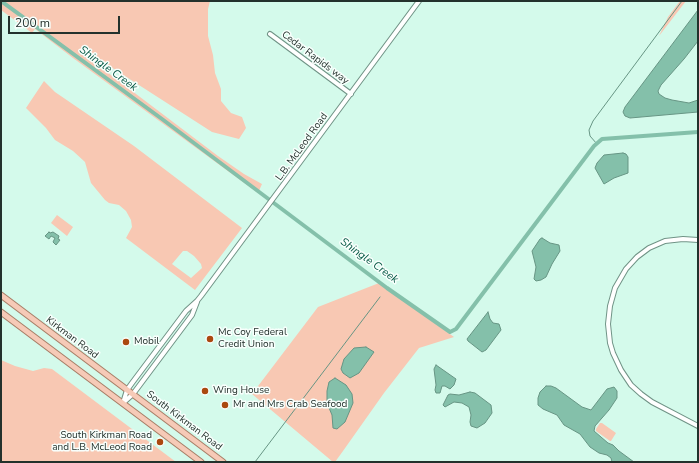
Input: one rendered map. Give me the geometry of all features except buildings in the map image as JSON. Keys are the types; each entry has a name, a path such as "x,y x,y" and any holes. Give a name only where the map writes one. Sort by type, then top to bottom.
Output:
{"main road":[{"name":"Kirkman Road","path":"1,296 4,300 133,394"},
{"path":"1,312 201,462"},
{"name":"South Kirkman Road","path":"133,394 223,462"}],"street":[{"name":"L.B. McLeod Road","path":"123,403 127,390 186,311 197,301 419,1"},
{"name":"Cedar Rapids way","path":"270,34 350,94"},
{"path":"698,240 678,239 661,243 649,248 637,257 626,269 615,288 610,306 608,324 610,343 613,353 621,370 632,384 641,394 652,402 698,426"},
{"name":"L.B. McLeod Road","path":"123,403 133,394 192,315 197,301"}],"shaded area":[{"path":"1,1 210,1 208,9 208,36 213,55 215,73 221,89 221,101 231,113 242,117 246,128 239,139 212,132 100,60 103,69 218,156 244,174 262,184 258,193 35,29 32,33 1,10"},
{"path":"680,1 686,1 659,36 668,17"},
{"path":"698,10 698,41 661,85 658,91 659,94 665,98 672,100 689,103 698,100 698,112 630,118 625,116 623,112 625,107"},
{"path":"44,81 55,92 134,146 242,228 195,290 126,238 132,227 131,220 126,211 119,205 109,203 105,200 91,183 85,162 73,151 55,140 46,128 26,108","holes":["183,251 187,251 194,256 201,264 202,268 191,278 172,264"]},
{"path":"623,153 628,157 628,173 614,178 604,184 595,168 597,163 604,155"},
{"path":"57,215 73,227 67,236 51,223"},
{"path":"49,232 53,232 59,236 58,239 60,240 56,245 53,242 55,238 51,236 49,239 45,236"},
{"path":"542,238 550,243 559,245 560,251 546,277 536,281 534,279 536,267 532,251"},
{"path":"379,283 454,337 419,348 384,393 335,462 333,462 252,394 318,307"},
{"path":"488,312 490,319 493,323 499,324 501,330 486,350 482,352 467,339"},
{"path":"366,347 374,352 359,373 350,378 343,373 341,369 344,359 354,348"},
{"path":"1,360 33,371 44,368 52,369 176,462 1,462"},
{"path":"436,365 456,379 454,385 450,389 442,386 440,393 436,393 435,390 436,385 434,369"},
{"path":"335,378 346,385 352,394 353,403 345,422 337,429 333,428 332,415 327,403 329,382"},
{"path":"546,386 556,388 582,407 591,410 607,389 614,387 617,391 617,398 595,426 594,431 634,462 612,462 611,458 607,455 599,453 590,447 580,434 564,425 557,415 543,409 538,405 540,392"},
{"path":"470,392 475,393 491,405 492,413 485,423 477,428 471,426 469,407 462,403 454,402 445,407 443,405 450,394 459,395"},
{"path":"600,423 616,433 611,441 596,431"}],"waterway":[{"name":"Shingle Creek","path":"1,1 162,119 387,288 450,332 456,329 594,146 602,139 698,132"},
{"path":"597,144 590,136 589,130 593,121 682,1"},
{"path":"255,462 380,297"}],"place":[{"name":"Mc Coy Federal Credit Union","path":"210,339"},
{"name":"Mobil","path":"126,342"},
{"name":"Wing House","path":"205,391"},
{"name":"Mr and Mrs Crab Seafood","path":"225,405"},
{"name":"South Kirkman Road and L.B. McLeod Road","path":"160,442"}]}
